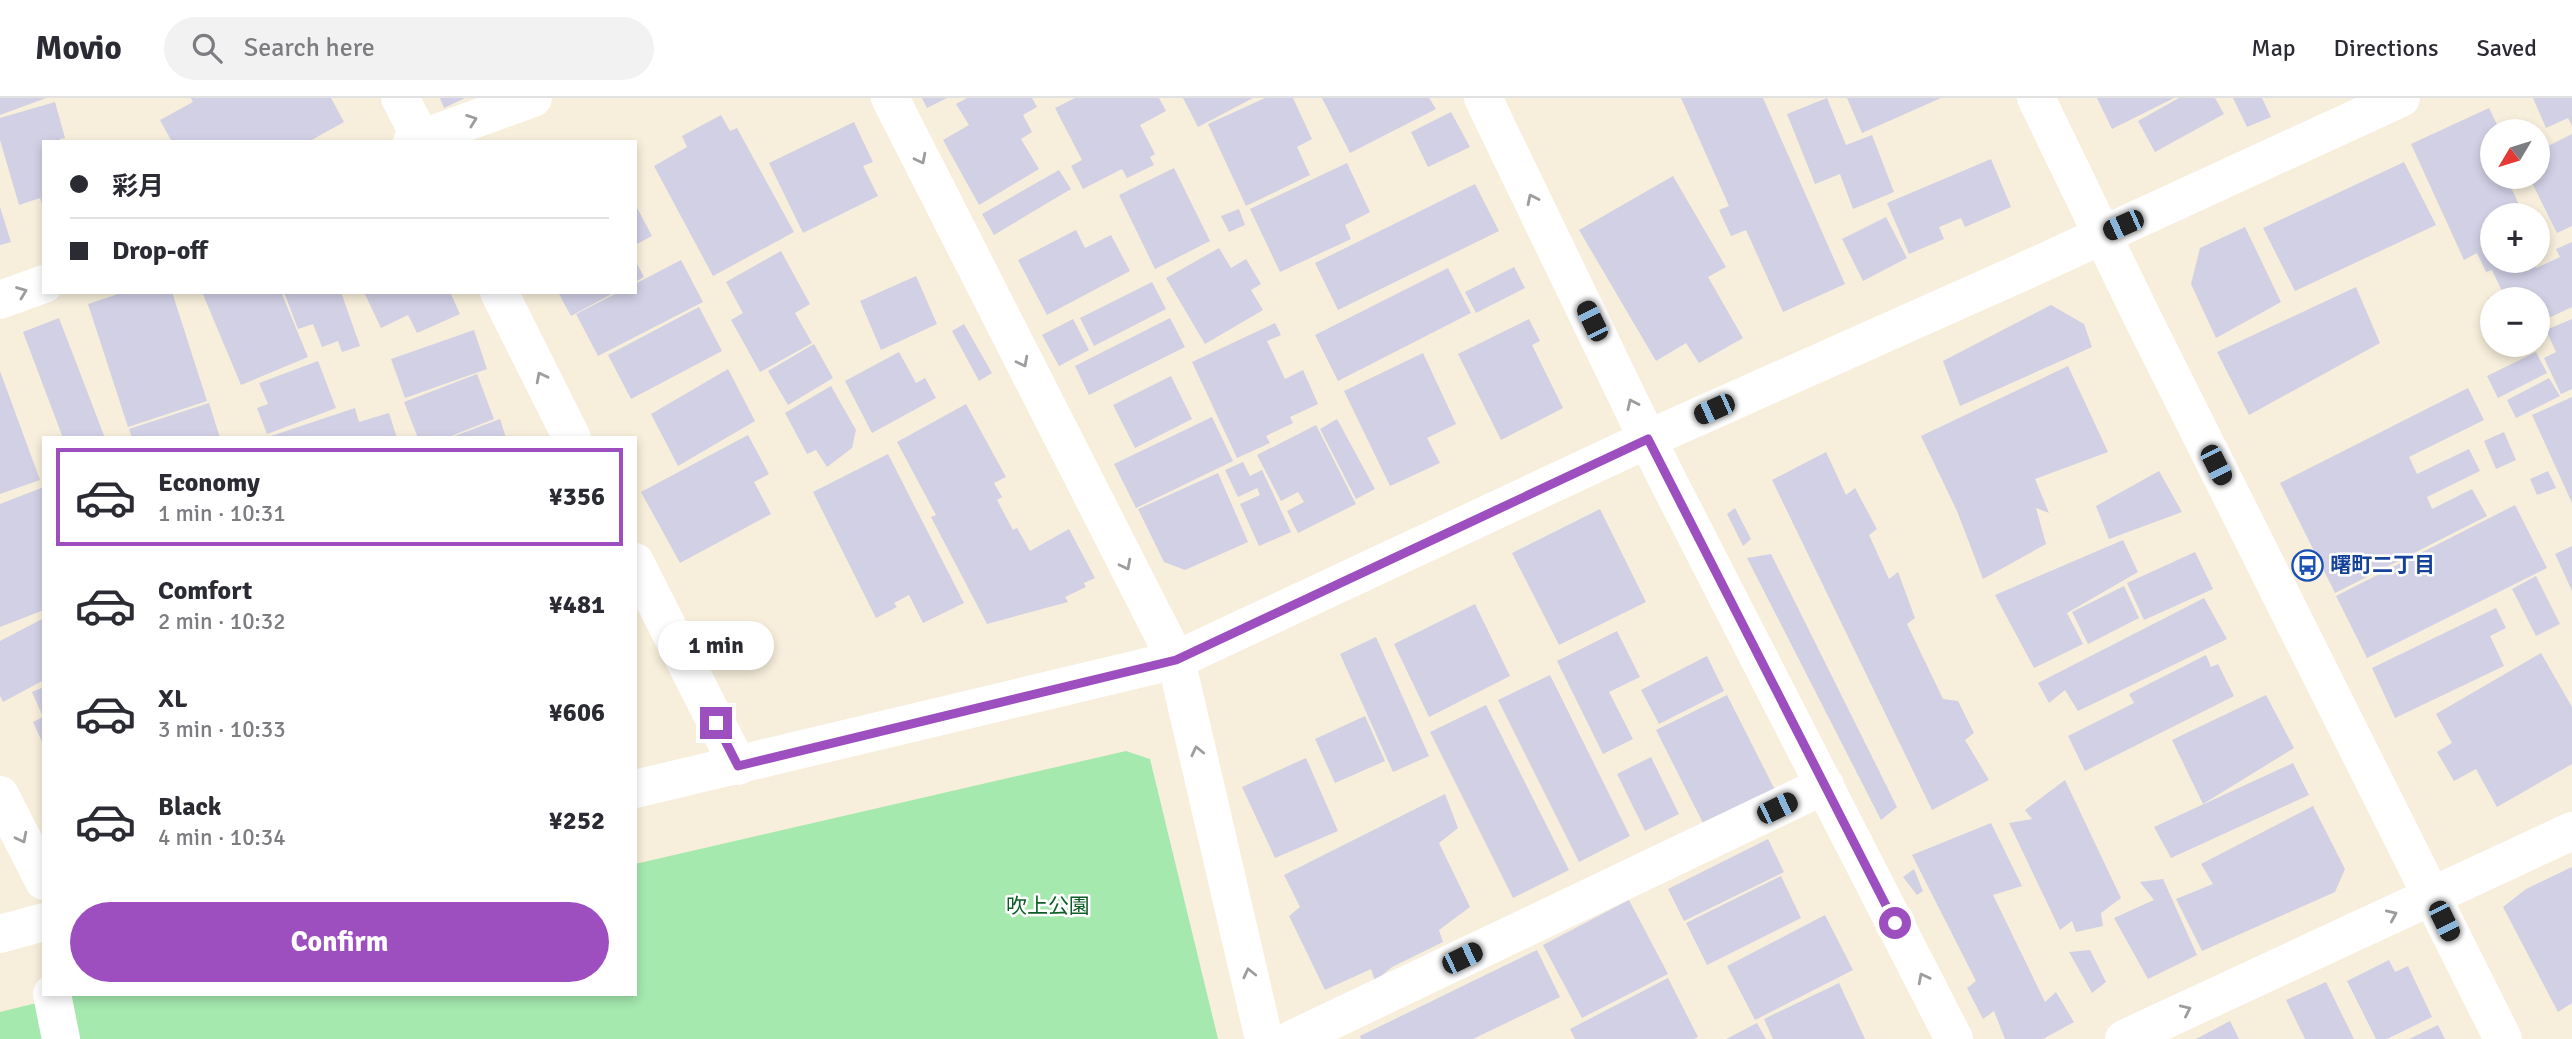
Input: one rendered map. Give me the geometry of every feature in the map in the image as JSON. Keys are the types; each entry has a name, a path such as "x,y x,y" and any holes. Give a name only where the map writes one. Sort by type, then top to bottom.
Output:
{"street":[{"path":"400,98 419,140"},
{"path":"422,140 533,98"},
{"path":"890,98 1176,660 1264,1039"},
{"path":"1483,98 1648,439 1954,1039"},
{"path":"2036,98 2503,1039"},
{"path":"637,789 1176,660 1648,439 2401,98"},
{"path":"0,300 42,285"},
{"path":"500,294 571,436"},
{"path":"637,566 738,766"},
{"path":"1293,1039 1825,785"},
{"path":"0,796 42,877"},
{"path":"2124,1039 2572,831"},
{"path":"0,934 42,923"},
{"path":"52,996 61,1039"}],"green space":[{"name":"吹上公園","path":"1126,751 1150,759 1218,1039 0,1039 0,1012 65,996 637,996 637,864"}],"building":[{"path":"0,98 46,98 0,115"},
{"path":"191,98 331,98 344,122 312,140 171,140 160,120 193,102"},
{"path":"440,98 465,98 444,108"},
{"path":"922,98 947,98 927,108"},
{"path":"967,98 1032,98 1037,107 1023,115 1032,132 1021,139 1039,169 979,205 943,140 969,125 956,104"},
{"path":"1075,98 1159,98 1166,111 1140,125 1155,154 1150,157 1154,165 1127,178 1122,169 1083,189 1071,166 1082,160 1055,108"},
{"path":"1183,98 1253,98 1198,127"},
{"path":"1265,98 1293,98 1312,139 1297,147 1310,175 1246,206 1208,124"},
{"path":"1322,98 1429,98 1436,109 1350,153"},
{"path":"1681,98 1763,98 1845,284 1783,312 1746,230 1731,236 1719,210 1729,206"},
{"path":"1827,98 1846,145 1872,135 1894,192 1853,209 1840,174 1815,184 1787,114"},
{"path":"1847,98 1941,98 1862,133"},
{"path":"2097,98 2174,98 2112,129"},
{"path":"2179,98 2215,98 2224,114 2155,152 2138,121"},
{"path":"2233,98 2262,98 2271,117 2247,127"},
{"path":"2533,98 2572,98 2572,126 2568,118 2550,126 2550,119 2542,119"},
{"path":"55,102 65,138 42,140 42,204 40,198 19,205 0,140 0,118"},
{"path":"2489,108 2494,119 2480,119 2480,189 2512,189 2518,203 2480,203 2480,259 2477,253 2464,260 2411,144"},
{"path":"1451,112 1470,147 1428,167 1411,132"},
{"path":"721,115 730,131 737,128 794,232 713,276 654,166 687,147 682,136"},
{"path":"854,122 873,162 863,166 878,196 803,233 769,163"},
{"path":"2572,134 2572,226 2557,233 2550,219 2550,203 2542,203 2535,189 2550,189 2550,145"},
{"path":"1991,159 2011,207 1965,227 1961,218 1939,227 1944,239 1909,254 1887,203"},
{"path":"2404,162 2436,225 2295,291 2263,228"},
{"path":"1347,163 1370,212 1345,225 1351,239 1280,272 1250,209"},
{"path":"1174,168 1210,241 1155,269 1119,195"},
{"path":"1059,170 1071,189 994,235 982,214"},
{"path":"1673,176 1726,267 1708,277 1743,338 1699,363 1686,343 1656,361 1579,230"},
{"path":"1475,184 1499,231 1338,310 1315,263"},
{"path":"0,207 11,242 0,245"},
{"path":"637,208 652,236 637,244"},
{"path":"1239,209 1245,225 1229,232 1221,216"},
{"path":"1886,217 1907,258 1863,281 1842,239"},
{"path":"2245,227 2281,302 2216,338 2191,284 2200,248"},
{"path":"1076,230 1085,248 1111,235 1130,271 1047,315 1018,260"},
{"path":"2572,242 2572,307 2550,317 2550,287 2500,287 2493,273 2550,273 2550,262 2560,257 2556,249"},
{"path":"1219,248 1231,268 1246,259 1261,284 1251,290 1263,310 1205,344 1166,278"},
{"path":"781,251 810,304 795,313 812,343 760,372 731,320 743,313 726,282"},
{"path":"681,260 703,302 598,356 576,314 615,294 637,294 637,283"},
{"path":"637,264 644,277 637,281"},
{"path":"1514,267 1525,288 1476,313 1465,292"},
{"path":"1448,268 1471,313 1338,381 1315,335"},
{"path":"916,276 937,324 881,350 860,301"},
{"path":"1152,282 1166,309 1094,346 1080,318"},
{"path":"2356,287 2380,343 2249,415 2217,352"},
{"path":"118,294 173,294 207,401 128,427 88,304"},
{"path":"203,294 282,294 308,357 241,385"},
{"path":"285,294 342,294 360,346 342,352 338,341 322,347 313,324 298,329"},
{"path":"365,294 451,294 460,314 417,333 408,315 381,328"},
{"path":"559,294 611,294 571,316"},
{"path":"2051,305 2084,324 2092,347 1960,406 1943,361"},
{"path":"699,307 722,351 631,399 608,355"},
{"path":"59,318 104,436 62,436 23,332"},
{"path":"1170,318 1185,347 1089,395 1075,366"},
{"path":"1073,319 1089,350 1059,366 1042,335"},
{"path":"1529,319 1540,341 1532,345 1563,408 1501,440 1458,354"},
{"path":"2572,319 2572,389 2561,394 2544,358 2556,352 2550,339 2550,328"},
{"path":"1275,323 1281,335 1267,341 1285,379 1303,370 1318,404 1290,417 1293,423 1266,436 1270,443 1237,458 1192,362"},
{"path":"964,324 992,373 979,381 952,331"},
{"path":"474,330 487,369 405,398 391,359"},
{"path":"814,344 833,378 788,405 768,371"},
{"path":"899,352 916,383 925,378 936,398 872,433 845,381"},
{"path":"1423,353 1456,424 1427,438 1440,463 1390,486 1344,391"},
{"path":"2526,357 2539,357 2547,373 2498,398 2487,376"},
{"path":"318,361 336,408 267,434 257,408 268,404 259,383"},
{"path":"2068,366 2108,452 2035,479 2049,513 2036,508 2046,544 1983,579 1957,511 1921,436"},
{"path":"728,369 755,421 678,466 651,414"},
{"path":"0,371 40,480 0,494"},
{"path":"477,374 494,419 451,436 417,436 404,402"},
{"path":"1171,376 1192,419 1135,448 1113,405"},
{"path":"2549,378 2560,396 2516,418 2507,400"},
{"path":"831,386 856,430 852,448 827,467 816,450 807,454 785,413"},
{"path":"2468,388 2484,420 2409,457 2417,474 2469,449 2480,471 2427,497 2432,509 2472,489 2487,516 2335,593 2280,483"},
{"path":"2572,397 2572,503 2532,415"},
{"path":"209,403 219,436 131,436 129,429"},
{"path":"966,404 1006,477 994,483 1002,497 997,500 1013,530 1017,528 1030,551 1069,529 1095,578 1084,583 1086,587 1065,597 1068,602 987,624 931,517 936,515 897,442"},
{"path":"355,408 359,422 389,413 396,436 271,436"},
{"path":"1212,417 1233,461 1136,508 1114,464"},
{"path":"500,419 505,436 455,436"},
{"path":"1337,419 1375,489 1356,499 1320,429"},
{"path":"1316,425 1356,504 1298,533 1287,511 1304,502 1298,492 1281,501 1257,455"},
{"path":"2504,432 2516,460 2496,469 2484,441"},
{"path":"748,435 769,474 754,482 771,514 680,563 641,492"},
{"path":"1826,452 1846,495 1855,488 1877,529 1869,535 1889,579 1898,572 1915,618 1907,624 1943,699 1958,701 1974,733 1965,740 1989,780 1932,810 1772,480"},
{"path":"888,454 964,603 923,623 909,595 894,603 897,607 876,618 813,492"},
{"path":"1243,462 1250,476 1262,470 1291,532 1259,546 1240,504 1260,495 1257,488 1238,497 1225,470"},
{"path":"2159,471 2182,512 2109,539 2096,506"},
{"path":"2548,471 2556,488 2537,495 2530,479"},
{"path":"1218,473 1248,542 1185,570 1164,562 1138,509"},
{"path":"42,488 42,611 0,627 0,504"},
{"path":"2515,505 2547,568 2367,658 2336,596"},
{"path":"1735,508 1751,539 1743,546 1727,514"},
{"path":"1600,509 1646,602 1559,645 1512,553"},
{"path":"2123,540 2138,572 2067,613 2083,644 2034,668 1995,595"},
{"path":"2572,546 2572,591 2555,554"},
{"path":"2195,552 2213,589 2144,620 2127,583"},
{"path":"1771,554 1897,807 1881,820 1747,558"},
{"path":"2536,576 2560,624 2536,636 2512,589"},
{"path":"2124,586 2139,618 2088,644 2072,612"},
{"path":"2204,598 2227,639 2078,711 2065,690 2049,703 2038,683"},
{"path":"1475,604 1510,676 1429,717 1394,644"},
{"path":"2496,608 2506,628 2490,636 2504,666 2395,718 2372,668"},
{"path":"42,619 42,681 3,702 0,696 0,641"},
{"path":"1617,631 1640,677 1609,692 1633,739 1603,754 1557,661"},
{"path":"1376,637 1429,756 1393,772 1340,654"},
{"path":"2541,653 2572,707 2572,764 2497,807 2476,769 2454,781 2437,752 2452,743 2436,714"},
{"path":"2206,655 2211,667 2218,664 2234,696 2085,771 2068,736 2134,703 2129,694"},
{"path":"1707,656 1724,691 1659,724 1641,690"},
{"path":"1550,675 1630,836 1579,862 1498,700"},
{"path":"42,688 42,715 32,692"},
{"path":"1727,695 1775,790 1704,825 1656,730"},
{"path":"2266,695 2294,748 2203,804 2172,740"},
{"path":"1486,705 1569,870 1513,898 1430,732"},
{"path":"1365,716 1385,761 1335,783 1315,739"},
{"path":"42,718 42,742 33,722"},
{"path":"1651,757 1679,814 1645,831 1617,774"},
{"path":"1306,758 1338,831 1275,858 1242,787"},
{"path":"2293,763 2309,795 2171,858 2154,827"},
{"path":"2065,780 2121,898 2101,913 2103,926 2076,932 2072,921 2060,930 2009,823 2032,819 2025,810"},
{"path":"1445,794 1458,828 1439,843 1470,907 1439,930 1443,942 1392,967 1375,981 1371,969 1325,990 1289,916 1300,907 1284,875"},
{"path":"2313,806 2345,869 2335,892 2202,951 2176,899 2213,884 2201,864"},
{"path":"1991,823 2022,886 1993,895 2045,1002 2056,992 2074,1022 2043,1039 2005,1039 1994,1011 1983,1019 1967,988 1976,981 1912,855"},
{"path":"1768,839 1784,872 1684,921 1668,889"},
{"path":"2572,867 2572,1003 2558,1012 2503,907 2526,889"},
{"path":"1914,869 1923,891 1917,895 1903,877"},
{"path":"1781,876 1801,918 1707,965 1686,923"},
{"path":"2163,879 2197,955 2148,979 2114,918 2154,900 2140,882"},
{"path":"1629,900 1668,974 1582,1018 1543,945"},
{"path":"1825,915 1853,970 1755,1020 1727,966"},
{"path":"1537,950 1560,997 1473,1039 1361,1039 1360,1036"},
{"path":"2090,950 2106,982 2092,993 2069,952"},
{"path":"2389,960 2395,972 2408,966 2432,1017 2387,1039 2376,1039 2347,981"},
{"path":"1668,978 1698,1037 1575,1039 1570,1029"},
{"path":"2326,982 2354,1039 2305,1039 2286,1000"},
{"path":"1839,983 1865,1039 1773,1039 1764,1019"},
{"path":"2230,1021 2239,1039 2196,1039"},
{"path":"1757,1023 1766,1039 1726,1039"},
{"path":"2438,1025 2445,1039 2409,1039"}],"place":[{"name":"曙町二丁目","path":"2307,565"}],"route":[{"path":"716,723 738,766 1176,660 1648,439 1895,923"}]}
